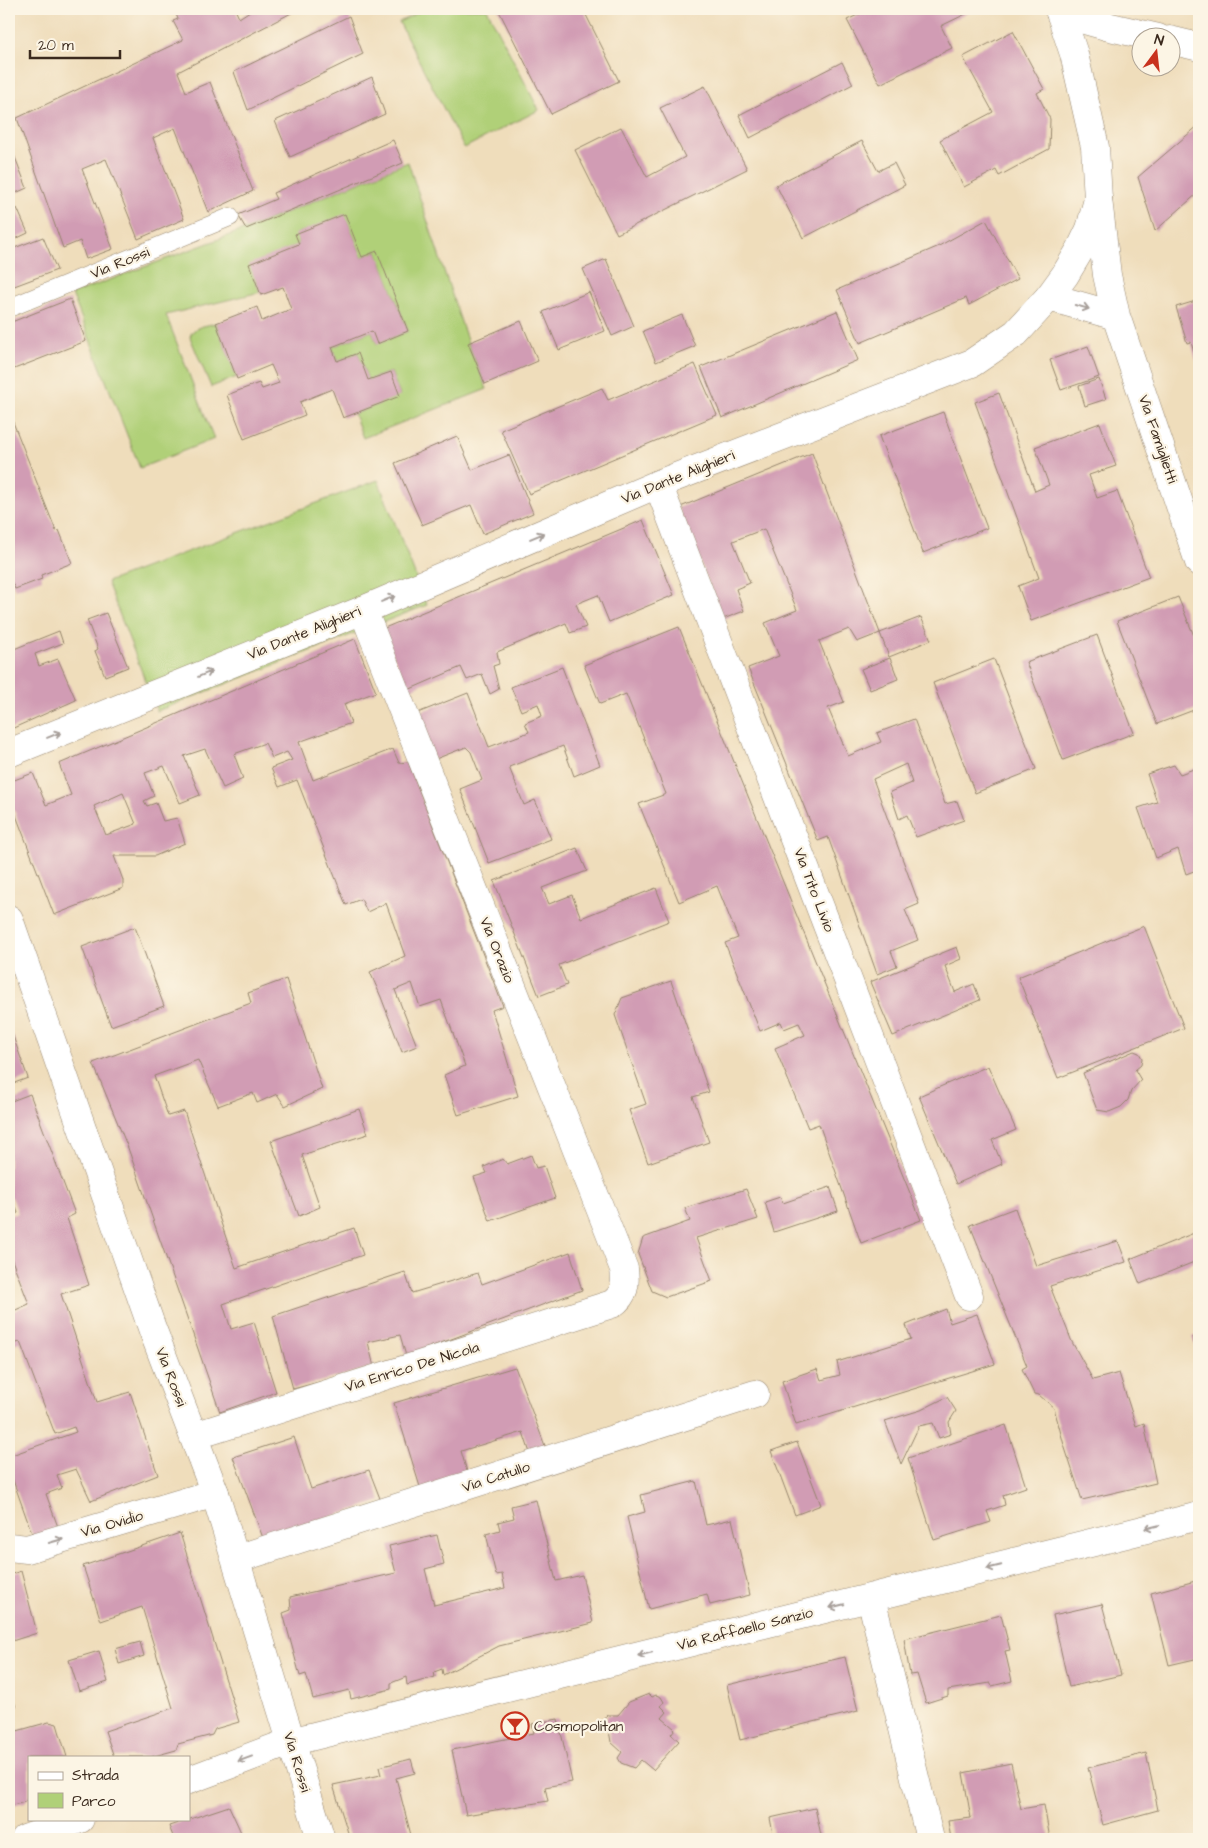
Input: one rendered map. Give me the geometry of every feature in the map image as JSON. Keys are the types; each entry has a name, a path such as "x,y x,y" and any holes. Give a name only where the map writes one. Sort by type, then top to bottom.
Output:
{"street":[{"path":"1060,11 1130,32"},
{"name":"Via Dante Alighieri","path":"9,753 363,610 658,484 972,363 1016,333 1066,275 1090,229 1098,199 1096,147 1074,54 1060,11"},
{"path":"1180,42 1199,46"},
{"name":"Via Famiglietti","path":"1098,199 1107,275 1116,316 1199,562"},
{"path":"1049,297 1116,316"},
{"name":"Via Tito Livio","path":"658,484 969,1296"},
{"name":"Via Orazio","path":"363,610 624,1269 626,1281 624,1291"},
{"name":"Via Rossi","path":"9,918 152,1328 215,1493 321,1839"},
{"name":"Via Enrico De Nicola","path":"194,1436 612,1304 620,1299 624,1291"},
{"name":"Via Catullo","path":"236,1559 755,1394"},
{"name":"Via Ovidio","path":"9,1546 27,1549 215,1493"},
{"name":"Via Raffaello Sanzio","path":"190,1780 290,1742 1199,1516"},
{"path":"871,1598 930,1839"},
{"path":"26,1839 77,1820"}],"lane":[{"name":"Via Rossi","path":"9,308 230,217"},
{"path":"1080,250 1089,262 1107,275"}],"green space":[{"path":"425,9 487,9 539,110 464,148 399,22"},
{"path":"408,162 468,343 487,389 363,438 354,414 400,395 391,372 368,380 358,353 337,361 332,347 372,331 377,344 408,331 377,251 362,257 345,215 296,234 299,244 260,292 166,315 214,439 140,468 72,294 246,229"},
{"path":"216,323 237,377 211,387 190,337 191,333 196,329"},
{"path":"378,480 427,605 157,711 107,582"}],"building":[{"path":"174,9 235,9 239,18 253,9 299,9 178,72 186,92 210,82 253,191 208,212 175,128 153,138 184,219 138,239 106,159 82,169 113,249 86,259 80,241 63,248 17,118 183,40 173,21 178,19"},
{"path":"498,9 583,9 619,81 551,114"},
{"path":"870,9 976,9 941,26 952,48 880,84 847,20"},
{"path":"349,16 363,54 248,110 234,72"},
{"path":"1013,31 1044,89 1037,93 1050,119 1049,149 999,176 996,170 964,187 940,140 993,112 963,57"},
{"path":"842,62 853,84 750,138 739,115"},
{"path":"372,77 385,114 290,157 275,121"},
{"path":"705,86 747,169 617,234 575,150 621,127 647,177 685,157 660,108"},
{"path":"1199,125 1199,192 1155,231 1138,177"},
{"path":"393,140 403,163 246,229 238,215 276,199 273,193"},
{"path":"862,141 878,171 894,163 905,185 803,238 776,185"},
{"path":"9,142 27,188 9,196"},
{"path":"17,208 28,233 9,242 9,211"},
{"path":"345,214 362,257 377,251 408,331 377,344 372,331 332,347 337,361 358,353 368,380 391,372 400,396 343,418 332,389 300,402 305,415 244,439 227,395 259,383 262,389 279,383 271,365 237,379 216,323 257,307 262,321 291,309 283,287 261,295 249,264 299,244 295,234"},
{"path":"986,220 1018,279 969,305 966,298 860,343 837,290 937,247"},
{"path":"43,237 57,270 9,288 9,250"},
{"path":"606,259 634,326 612,336 583,269"},
{"path":"589,292 605,331 559,350 543,312"},
{"path":"70,299 86,341 9,371 9,323"},
{"path":"1199,300 1199,359 1196,360 1191,342 1187,343 1176,307"},
{"path":"837,311 858,360 722,418 701,367"},
{"path":"682,315 695,346 656,362 643,331"},
{"path":"521,321 538,361 485,384 468,343"},
{"path":"1088,346 1099,377 1061,390 1050,360"},
{"path":"695,364 717,415 529,494 501,430 602,388 608,400"},
{"path":"1099,379 1106,399 1085,406 1079,386"},
{"path":"999,393 1035,491 1049,485 1035,447 1100,423 1116,466 1089,475 1097,498 1117,491 1149,577 1031,621 1018,586 1039,578 975,402"},
{"path":"9,412 56,531 59,530 72,563 41,575 42,579 15,589 11,581 9,582"},
{"path":"943,412 987,528 923,553 879,436"},
{"path":"457,436 472,470 509,455 533,513 483,534 471,505 422,525 395,463"},
{"path":"812,453 880,633 857,642 849,629 819,641 844,702 828,708 848,756 881,742 877,733 914,719 945,804 957,801 964,820 916,837 907,815 899,819 890,792 912,783 906,764 873,779 919,904 905,910 918,940 891,951 897,966 877,974 828,837 818,841 748,668 779,656 765,623 797,610 764,529 733,541 750,583 736,589 744,611 723,619 678,508"},
{"path":"643,520 674,595 609,622 598,595 576,604 586,627 570,633 566,623 497,652 499,664 493,666 499,689 490,694 482,674 467,680 461,667 408,690 382,629"},
{"path":"1178,597 1199,648 1199,708 1157,724 1117,621"},
{"path":"106,613 128,667 105,676 95,651 98,649 87,620"},
{"path":"921,617 931,640 889,657 880,633"},
{"path":"679,627 921,1220 861,1243 819,1124 808,1128 775,1048 805,1035 799,1023 784,1029 781,1022 760,1031 725,943 738,938 717,886 679,902 639,804 666,794 626,694 600,704 584,665"},
{"path":"59,631 63,643 35,654 39,666 58,659 76,700 9,730 9,651"},
{"path":"1097,635 1134,733 1063,760 1026,662"},
{"path":"355,639 376,692 344,704 351,723 299,742 313,780 393,749 399,763 408,762 503,1006 492,1010 518,1096 458,1115 444,1075 465,1066 441,1000 420,1007 412,983 395,990 417,1046 402,1052 370,972 405,956 386,903 367,912 361,899 346,905 297,780 279,787 271,768 292,760 287,752 272,758 265,743 234,754 243,779 223,788 205,749 184,756 200,795 180,803 164,766 145,773 154,796 144,801 147,806 156,803 163,821 177,818 185,843 155,856 114,856 123,880 123,888 54,915 9,797 9,782 33,773 46,805 71,795 59,764","holes":["123,793 136,824 106,835 94,806"]},
{"path":"890,658 898,679 870,690 861,669"},
{"path":"994,659 1036,769 975,793 933,683"},
{"path":"562,667 600,765 574,776 563,746 509,767 524,805 535,800 551,839 489,863 460,789 482,780 471,752 466,747 433,760 415,714 468,693 489,747 529,732 525,723 542,716 538,704 521,711 511,687"},
{"path":"1174,765 1180,774 1199,767 1199,869 1186,874 1178,849 1156,858 1138,808 1157,802 1147,774"},
{"path":"577,848 587,871 542,888 549,904 572,895 581,918 656,888 669,921 559,965 567,985 539,996 494,881"},
{"path":"1144,926 1184,1028 1058,1078 1018,977"},
{"path":"135,927 164,1006 111,1026 82,947"},
{"path":"957,947 961,959 945,966 955,992 974,984 980,1000 893,1036 870,982"},
{"path":"286,979 322,1089 285,1106 277,1094 257,1103 253,1093 218,1106 198,1060 154,1076 168,1116 184,1111 236,1268 354,1228 363,1255 223,1304 231,1329 254,1322 276,1392 220,1412 128,1148 93,1063 251,1003 248,993"},
{"path":"671,981 709,1092 693,1097 709,1142 648,1163 629,1110 646,1104 615,1015 622,998"},
{"path":"9,1025 28,1078 9,1085"},
{"path":"1134,1051 1139,1053 1142,1058 1141,1065 1135,1070 1141,1080 1121,1107 1109,1112 1097,1110 1083,1073"},
{"path":"988,1066 1016,1130 992,1140 1002,1164 956,1184 919,1096"},
{"path":"30,1094 75,1214 67,1218 89,1285 61,1294 97,1402 130,1392 158,1475 91,1501 76,1469 57,1475 62,1488 46,1494 58,1527 34,1539 9,1469 9,1456 76,1432 74,1427 55,1434 20,1342 9,1345 9,1313 29,1304 9,1255 9,1216 18,1213 12,1197 9,1198 9,1102"},
{"path":"359,1109 368,1134 302,1155 320,1207 299,1216 271,1141"},
{"path":"531,1155 536,1168 544,1166 555,1198 490,1221 474,1177 487,1173 484,1167 503,1159 507,1164"},
{"path":"830,1187 838,1211 774,1232 765,1202 780,1197 783,1203"},
{"path":"746,1189 758,1219 696,1238 712,1281 666,1297 652,1291 638,1254 643,1238 690,1221 685,1208"},
{"path":"1015,1208 1036,1266 1118,1241 1126,1262 1050,1286 1072,1342 1093,1380 1119,1373 1136,1426 1144,1423 1156,1483 1082,1500 1054,1408 1039,1395 1034,1394 1022,1369 1027,1366 970,1225"},
{"path":"1199,1231 1199,1260 1140,1284 1130,1259"},
{"path":"570,1252 582,1290 406,1356 400,1335 368,1342 374,1367 293,1389 273,1316 405,1272 412,1293 478,1273 482,1284"},
{"path":"946,1309 950,1323 977,1314 995,1364 796,1425 782,1381 817,1369 821,1380 840,1375 837,1362 911,1339 906,1325"},
{"path":"1199,1335 1199,1356 1192,1337"},
{"path":"515,1367 547,1451 531,1456 523,1432 461,1451 468,1475 421,1490 394,1403"},
{"path":"947,1397 956,1411 949,1422 951,1434 939,1438 933,1423 919,1426 901,1464 885,1421 921,1410"},
{"path":"1006,1425 1026,1487 1003,1495 1005,1505 987,1511 991,1522 934,1540 908,1458"},
{"path":"294,1437 311,1489 369,1470 381,1501 263,1538 233,1457"},
{"path":"797,1442 821,1505 795,1515 771,1451"},
{"path":"696,1481 706,1525 732,1519 750,1595 710,1605 707,1594 649,1609 627,1517 645,1512 641,1495"},
{"path":"536,1500 556,1581 582,1575 593,1623 499,1646 443,1675 442,1669 434,1672 435,1677 407,1685 406,1677 391,1683 391,1689 351,1699 349,1690 313,1699 306,1674 300,1676 283,1613 291,1610 290,1597 396,1573 389,1546 437,1535 444,1564 425,1569 434,1605 505,1588 502,1574 496,1575 486,1534 500,1530 498,1522 514,1518 511,1506"},
{"path":"180,1533 239,1722 215,1729 212,1735 178,1744 176,1750 155,1756 114,1756 105,1731 173,1708 142,1607 101,1621 83,1566"},
{"path":"21,1571 37,1633 9,1642 9,1575"},
{"path":"1199,1580 1199,1658 1169,1665 1151,1593"},
{"path":"1102,1604 1121,1675 1069,1687 1053,1615"},
{"path":"1001,1615 1010,1650 1005,1651 1012,1681 992,1686 990,1683 948,1690 948,1696 926,1703 917,1674 910,1675 904,1639"},
{"path":"140,1642 144,1656 119,1664 115,1649"},
{"path":"99,1651 108,1682 79,1691 69,1660"},
{"path":"845,1657 858,1711 740,1740 727,1685"},
{"path":"9,1686 16,1707 10,1710 17,1731 49,1722 57,1724 67,1756 28,1756 28,1798 25,1802 9,1806"},
{"path":"649,1694 652,1697 656,1695 661,1697 664,1702 661,1706 667,1712 662,1718 675,1729 671,1734 679,1741 653,1770 641,1760 634,1768 621,1763 618,1758 622,1752 611,1742 605,1719 608,1715 618,1715 629,1702"},
{"path":"558,1719 572,1782 545,1787 548,1801 466,1815 452,1750 534,1733 532,1724"},
{"path":"1146,1753 1158,1810 1103,1825 1088,1768"},
{"path":"411,1759 415,1773 396,1778 412,1839 350,1839 333,1785 381,1775 379,1767"},
{"path":"1011,1763 1021,1809 1044,1805 1050,1839 951,1839 948,1821 971,1818 963,1773"},
{"path":"229,1806 244,1839 174,1839 169,1826"},
{"path":"815,1808 821,1835 829,1839 774,1839 770,1818"}],"place":[{"name":"Cosmopolitan","path":"515,1726"}]}
